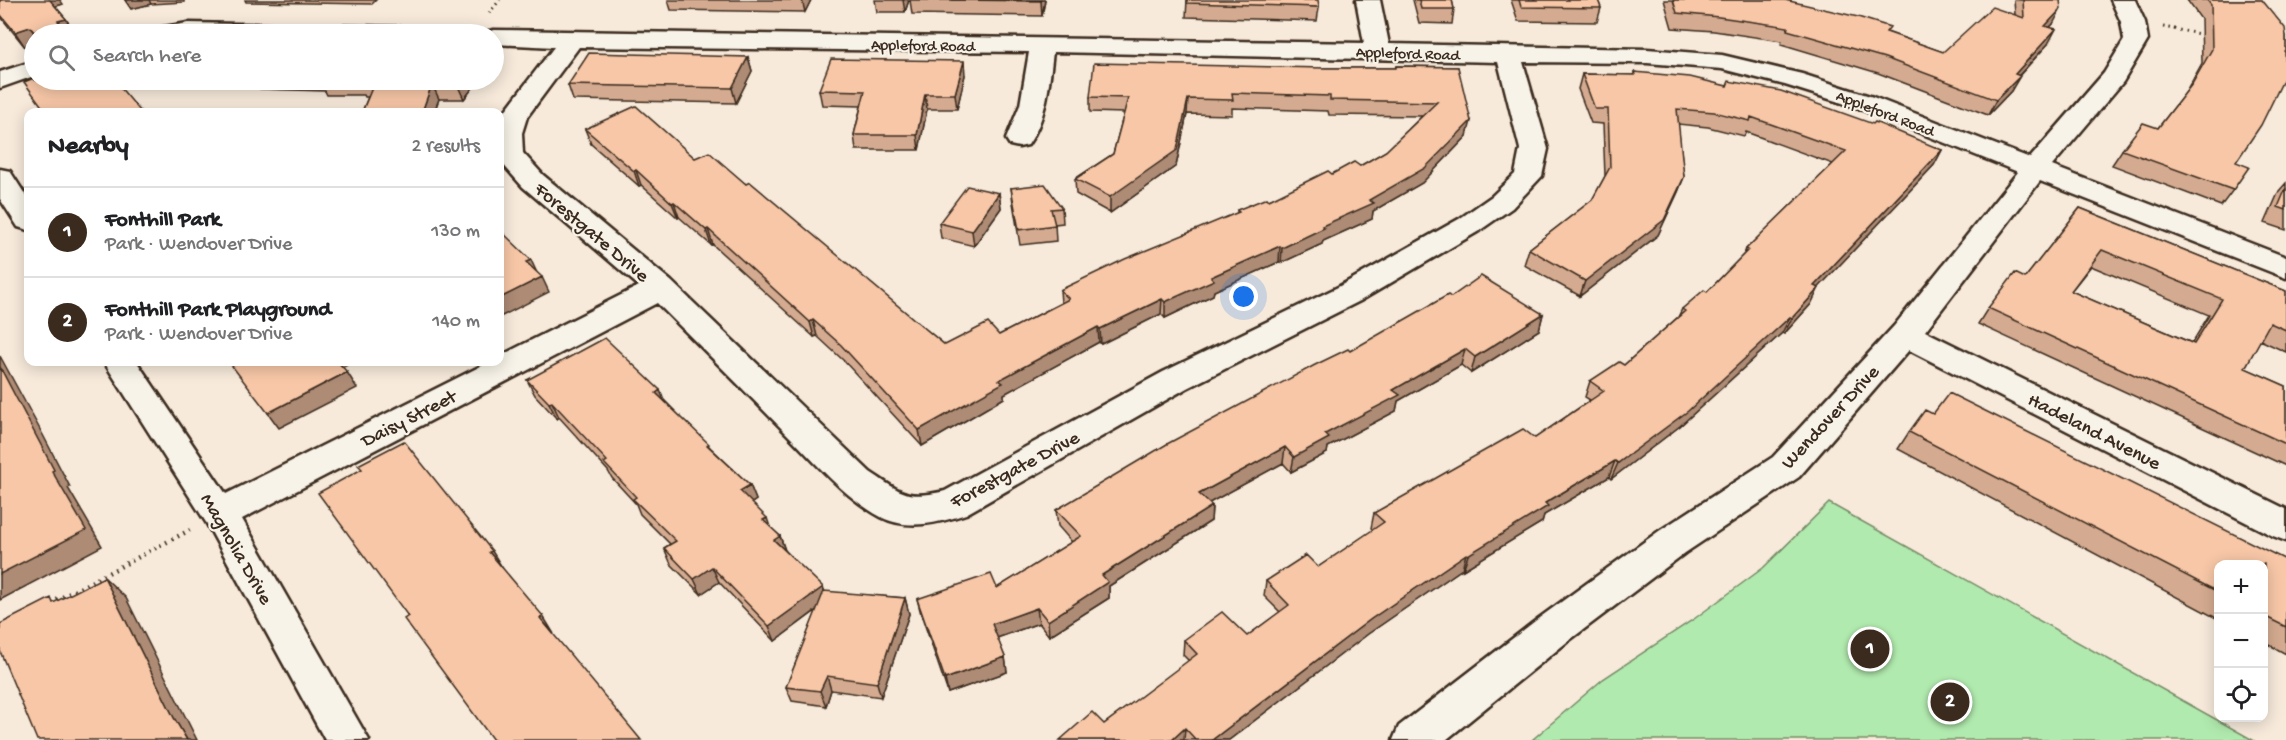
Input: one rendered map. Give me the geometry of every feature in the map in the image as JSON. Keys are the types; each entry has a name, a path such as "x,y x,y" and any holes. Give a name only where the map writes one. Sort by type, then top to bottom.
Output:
{"street":[{"path":"1368,0 1378,51"},
{"name":"Wendover Drive","path":"1414,740 1672,542 1786,466 1905,334 2035,169 2114,77 2136,40 2128,11"},
{"name":"Appleford Road","path":"504,37 1647,56 1722,63 1793,78 1864,102 2286,268"},
{"name":"Forestgate Drive","path":"572,40 514,116 509,133 509,155 533,181 660,288 857,482 895,507 920,511 953,504 1175,380 1348,294 1469,225 1502,202 1528,176 1533,148 1509,55"},
{"path":"1019,139 1033,105 1042,45"},
{"path":"0,80 24,72"},
{"path":"0,177 24,215"},
{"name":"Daisy Street","path":"220,514 660,288"},
{"name":"Hadeland Avenue","path":"1905,334 2286,526"},
{"name":"Magnolia Drive","path":"123,366 220,514 348,740"}],"path":[{"path":"2128,11 2215,36"},
{"path":"42,608 220,514"}],"green space":[{"path":"1829,503 2214,718 2214,722 2221,722 2253,740 1532,740 1603,679 1694,619 1763,568"}],"building":[{"path":"0,0 50,0 66,19 58,21 60,24 24,24 24,29 15,32 0,14"},
{"path":"952,0 1041,0 1041,1"},
{"path":"1187,0 1318,0 1319,7 1187,3"},
{"path":"1419,0 1452,0 1454,9 1421,9"},
{"path":"1519,0 1598,0 1601,8 1521,7"},
{"path":"1673,0 1785,0 1890,27 1886,32 1943,52 1992,7 2024,18 2023,0 2060,0 2061,9 2045,26 2056,29 2015,74 2020,76 1996,100 1885,58 1787,30 1788,27 1677,13"},
{"path":"2207,0 2262,0 2285,28 2286,74 2261,125 2236,162 2249,167 2233,190 2122,150 2143,123 2158,128 2192,84 2212,49 2211,5"},
{"path":"589,53 748,57 732,88 568,85"},
{"path":"831,59 964,61 955,94 925,94 917,135 854,135 865,91 819,90"},
{"path":"1094,63 1325,68 1458,67 1471,121 1425,168 1369,200 1374,203 1322,226 1324,228 1282,248 1280,246 1211,277 1214,280 1165,302 1162,299 1100,329 1098,327 999,380 1003,383 919,430 841,345 813,320 810,322 708,229 706,230 674,202 672,203 636,170 634,171 585,129 636,106 695,158 709,152 746,184 750,182 945,345 988,323 999,335 1069,299 1060,290 1125,259 1239,212 1237,210 1267,198 1269,200 1328,171 1332,174 1354,162 1360,166 1386,151 1437,102 1330,100 1330,96 1232,93 1233,100 1188,99 1177,150 1110,197 1075,179 1113,154 1128,98 1090,97"},
{"path":"1634,72 1690,77 1727,86 1729,81 1781,91 1873,124 1875,122 1942,150 1814,286 1819,288 1792,318 1790,317 1688,411 1618,463 1615,461 1545,503 1548,506 1468,555 1466,554 1371,619 1212,740 1196,740 1185,728 1172,740 1060,740 1092,712 1104,724 1197,654 1184,640 1222,612 1247,636 1289,605 1266,581 1306,555 1318,567 1384,522 1374,513 1523,429 1535,438 1604,391 1590,381 1619,362 1624,365 1685,311 1682,309 1704,290 1707,292 1748,250 1746,249 1846,151 1751,117 1750,121 1714,112 1677,109 1684,177 1664,220 1585,281 1529,249 1592,200 1610,167 1608,109 1595,109 1582,74 1635,75"},
{"path":"30,90 122,90 138,108 43,108"},
{"path":"371,90 430,90 423,108 364,108"},
{"path":"1045,184 1062,208 1051,209 1055,225 1019,230 1011,188"},
{"path":"967,186 999,193 972,231 939,223"},
{"path":"2286,188 2286,210 2278,207"},
{"path":"2080,208 2286,291 2286,330 2270,323 2245,368 2286,386 2286,444 1988,308 2015,273 2025,278","holes":["2102,250 2222,299 2194,344 2071,291"]},
{"path":"504,234 531,260 526,262 542,277 504,296"},
{"path":"1481,276 1543,314 1475,357 1465,349 1393,390 1400,395 1325,434 1329,438 1294,457 1285,447 1199,494 1212,506 1102,575 1108,582 1048,621 1037,608 992,624 1005,657 945,679 917,599 991,574 997,588 1081,536 1056,510 1167,444 1315,365 1348,349 1350,351 1448,295 1451,297"},
{"path":"605,338 660,390 656,393 750,485 740,491 767,518 763,520 780,536 774,540 823,587 769,626 712,567 694,579 664,548 676,541 633,499 636,497 604,463 607,461 552,402 549,403 527,380"},
{"path":"232,366 342,366 347,372 268,413"},
{"path":"0,367 54,470 52,471 86,530 0,574"},
{"path":"1949,393 2286,560 2286,627 2268,618 2268,560 2214,560 2214,590 1909,432 1925,410 1933,414"},
{"path":"404,441 492,551 489,552 543,616 540,618 641,740 493,740 404,619 408,616 318,493 362,469 358,465"},
{"path":"104,577 187,740 37,740 0,651 0,624 51,598 53,603"},
{"path":"824,591 905,598 877,683 827,676 820,691 786,687"}],"place":[{"name":"Fonthill Park","path":"1870,649"},
{"name":"Fonthill Park Playground","path":"1950,702"}]}
